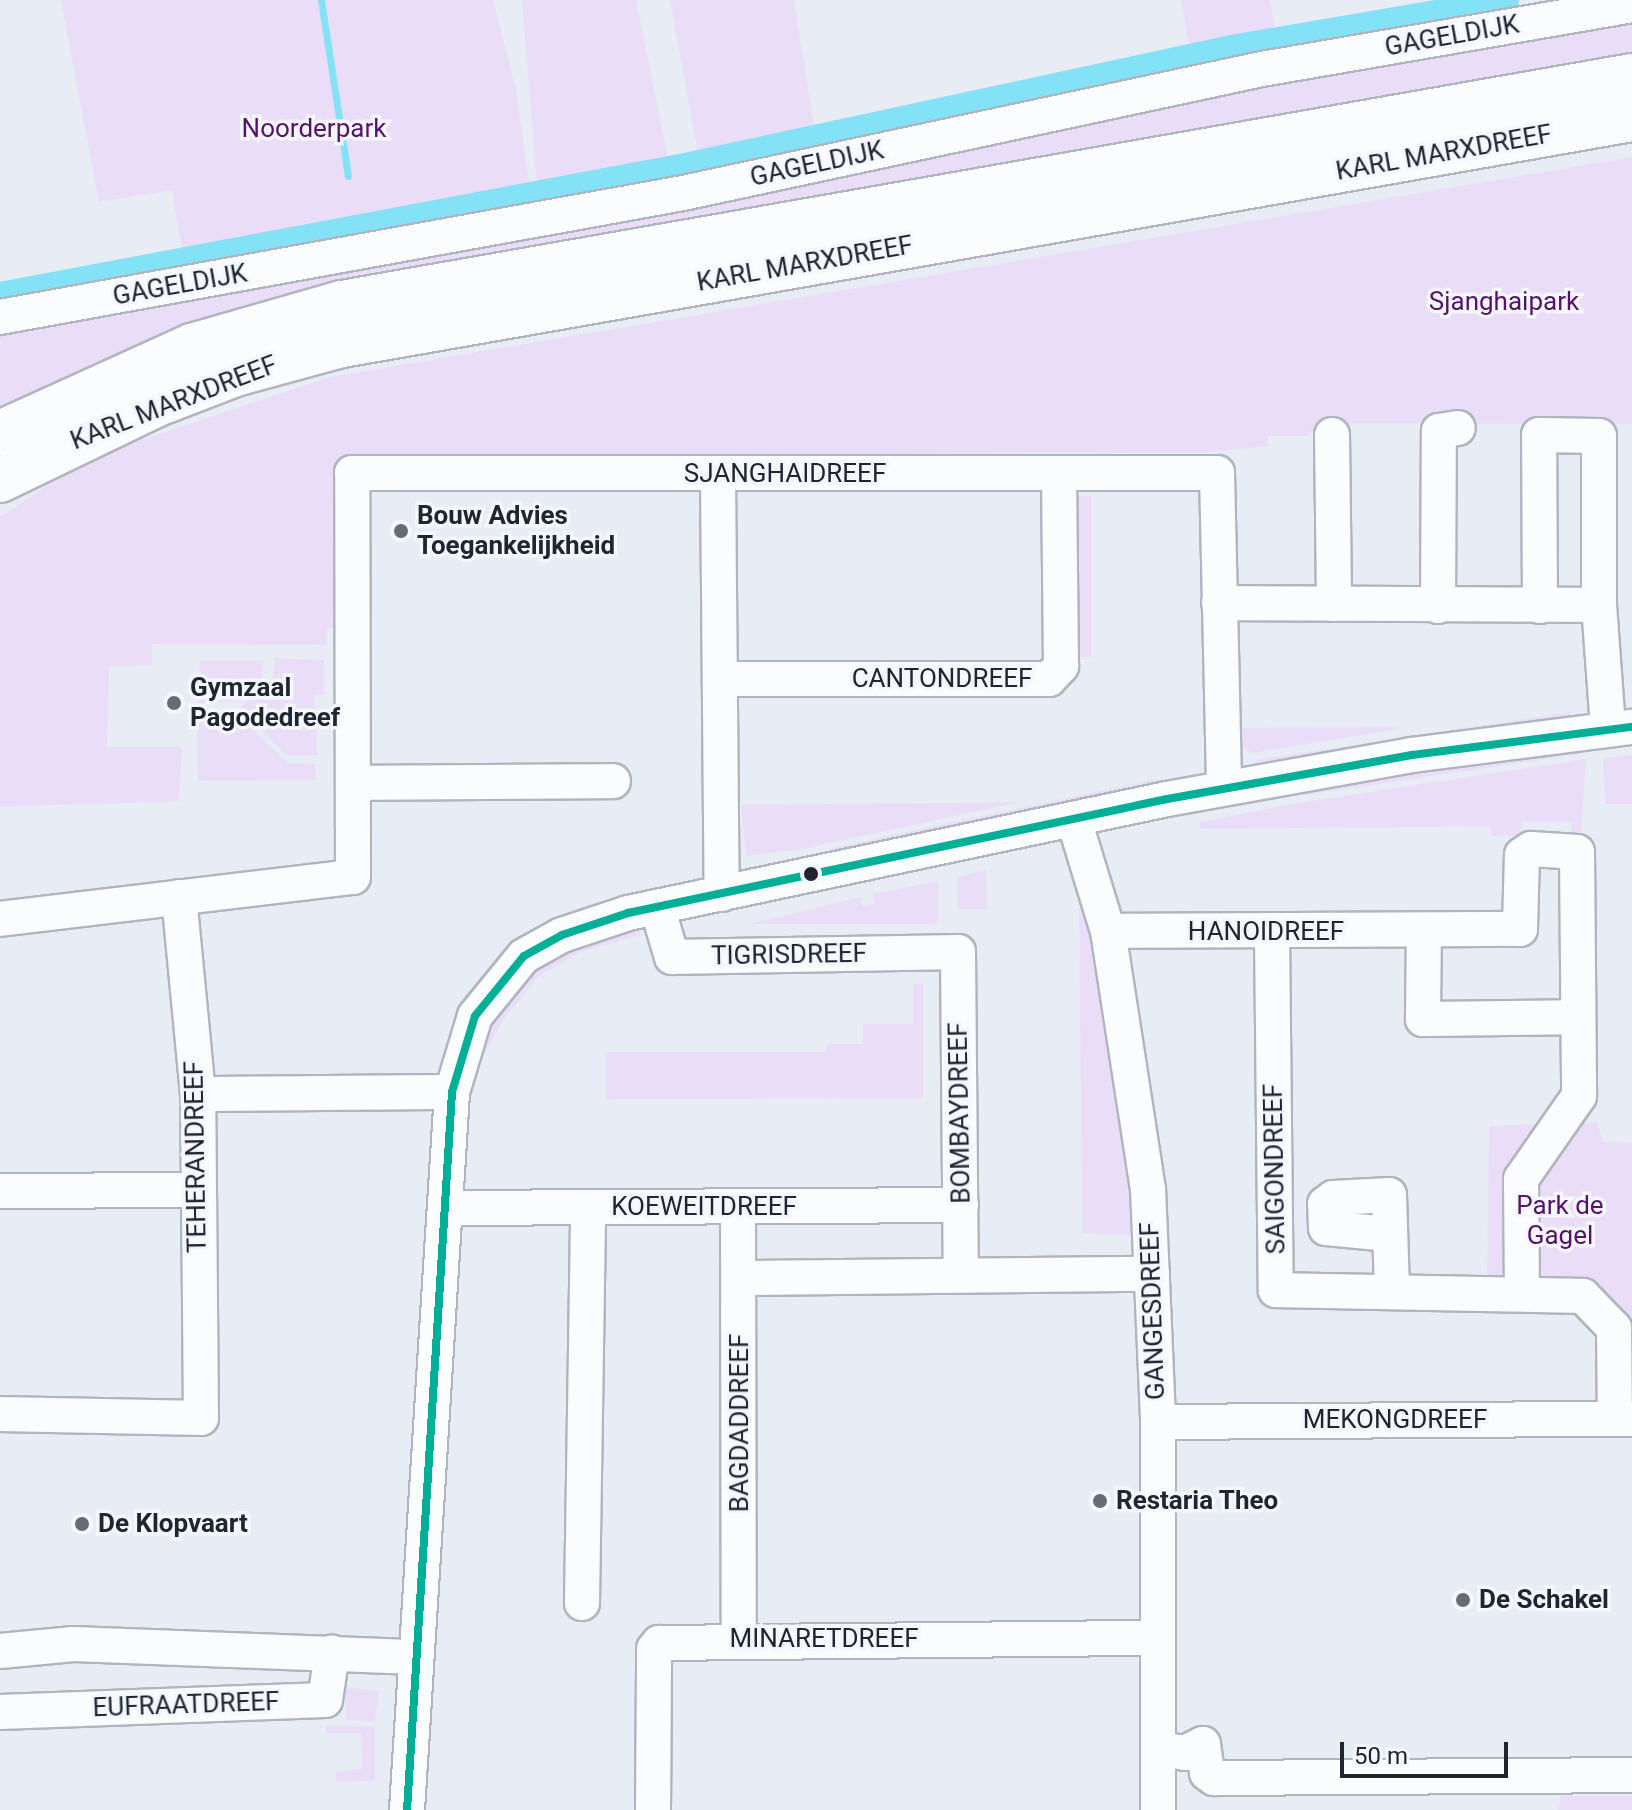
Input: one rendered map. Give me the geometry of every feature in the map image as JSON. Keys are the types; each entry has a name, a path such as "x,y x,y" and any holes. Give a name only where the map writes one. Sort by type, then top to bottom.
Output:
{"highway":[{"name":"KARL MARXDREEF","path":"0,433 192,346 342,303 1632,76"},
{"name":"KARL MARXDREEF","path":"0,480 155,405 235,374 342,345 1632,119"}],"street":[{"name":"GAGELDIJK","path":"0,317 683,193 1262,69 1632,5"},
{"path":"1438,606 1439,431 1458,428"},
{"path":"1332,435 1334,604"},
{"path":"407,1810 452,1092 475,1016 516,964 562,935 657,907 1224,788 1620,728 1599,605 1599,436 1539,435 1540,606"},
{"name":"SJANGHAIDREEF","path":"357,783 352,473 1217,473 1219,603"},
{"path":"718,474 722,894"},
{"name":"CANTONDREEF","path":"722,679 1049,679 1061,666 1059,474"},
{"path":"1224,788 1219,603 1599,605"},
{"path":"0,919 353,877 357,783 613,781"},
{"name":"GANGESDREEF","path":"1074,820 1108,931 1138,1103 1152,1274 1158,1422 1158,1810"},
{"name":"HANOIDREEF","path":"1108,931 1272,933 1520,929 1522,855 1571,847 1577,852 1579,1096 1521,1179 1522,1292"},
{"name":"TEHERANDREEF","path":"0,1414 201,1418 196,1190 198,1094 179,897"},
{"name":"TIGRISDREEF","path":"657,907 672,957 958,952"},
{"path":"1424,931 1423,1019 1576,1017"},
{"name":"SAIGONDREEF","path":"1272,933 1276,1290 1522,1292 1583,1296 1614,1328 1624,1419"},
{"name":"BOMBAYDREEF","path":"958,952 961,1274"},
{"path":"198,1094 452,1092"},
{"path":"0,1191 196,1190"},
{"name":"KOEWEITDREEF","path":"446,1208 961,1205"},
{"name":"BAGDADDREEF","path":"738,1207 741,1278 739,1639"},
{"path":"582,1603 588,1208"},
{"path":"1389,1234 1392,1291"},
{"path":"741,1278 1152,1274"},
{"name":"MEKONGDREEF","path":"1158,1422 1624,1419"},
{"name":"MINARETDREEF","path":"653,1810 654,1649 659,1643 739,1639 1157,1638"},
{"name":"EUFRAATDREEF","path":"0,1651 74,1644 416,1657"},
{"name":"EUFRAATDREEF","path":"0,1712 325,1700 332,1653"},
{"path":"1158,1749 1185,1753 1203,1744 1207,1773 1214,1778 1632,1775"}],"green space":[{"name":"Noorderpark","path":"61,0 493,0 516,89 534,220 212,279 208,259 184,264 172,190 99,202"},
{"path":"522,0 636,0 671,174 544,199 537,185"},
{"path":"670,0 794,0 817,144 700,164"},
{"path":"1181,0 1270,0 1277,43 1192,62"},
{"path":"1632,11 1632,62 116,359 0,406 0,330"},
{"name":"Sjanghaipark","path":"1632,157 1632,424 1316,423 1308,436 1268,436 1268,446 1207,452 373,457 336,627 327,628 326,645 152,644 152,665 109,666 107,747 182,747 179,801 0,807 0,517 91,457 330,377"},
{"path":"1070,496 1091,496 1091,657 1069,657"},
{"path":"275,658 324,660 324,694 314,695 317,755 286,755 240,708 273,679"},
{"path":"200,661 263,661 262,677 234,701 198,703"},
{"path":"197,709 235,713 288,763 315,764 316,780 198,781"},
{"path":"1570,712 1571,718 1257,766 1256,760"},
{"path":"1240,728 1398,729 1252,753 1242,746"},
{"path":"1579,747 1580,754 1297,796 1296,789"},
{"path":"1632,755 1632,804 1605,804 1603,758"},
{"path":"1586,759 1581,837 1572,838 1571,822 1522,822 1521,835 1492,836 1491,826 1200,829 1200,822 1298,803"},
{"path":"1157,779 1159,786 849,851 828,849"},
{"path":"1019,802 807,848 746,856 741,805"},
{"path":"986,870 987,909 958,909 957,877"},
{"path":"938,881 938,922 933,924 750,924 860,897 862,906 875,904 873,894"},
{"path":"1079,885 1093,920 1139,1235 1082,1233"},
{"path":"593,903 596,913 449,1040 461,1001 503,949 549,919"},
{"path":"635,924 641,935 580,952 538,977 504,1019 467,1085 477,1037 533,964"},
{"path":"913,984 923,984 923,1098 606,1099 606,1052 826,1052 827,1044 863,1044 863,1024 913,1024"},
{"name":"Park de Gagel","path":"1597,1122 1603,1142 1632,1143 1632,1419 1601,1314 1487,1290 1489,1126"},
{"path":"345,1687 379,1691 375,1721 346,1720"},
{"path":"326,1726 375,1727 375,1781 336,1782 337,1771 362,1769 361,1733 326,1733"},
{"path":"1561,1796 1632,1796 1632,1810 1558,1810"}],"waterway":[{"path":"321,0 348,176"},
{"path":"0,294 685,165 1231,47 1507,0"}],"transit line":[{"path":"407,1810 452,1092 475,1016 524,956 562,935 628,913 1167,799 1412,755 1632,727"}],"place":[{"name":"Bouw Advies Toegankelijkheid","path":"401,531"},
{"name":"Gymzaal Pagodedreef","path":"174,703"},
{"name":"Restaria Theo","path":"1100,1501"},
{"name":"De Klopvaart","path":"82,1524"},
{"name":"De Schakel","path":"1463,1600"}]}
